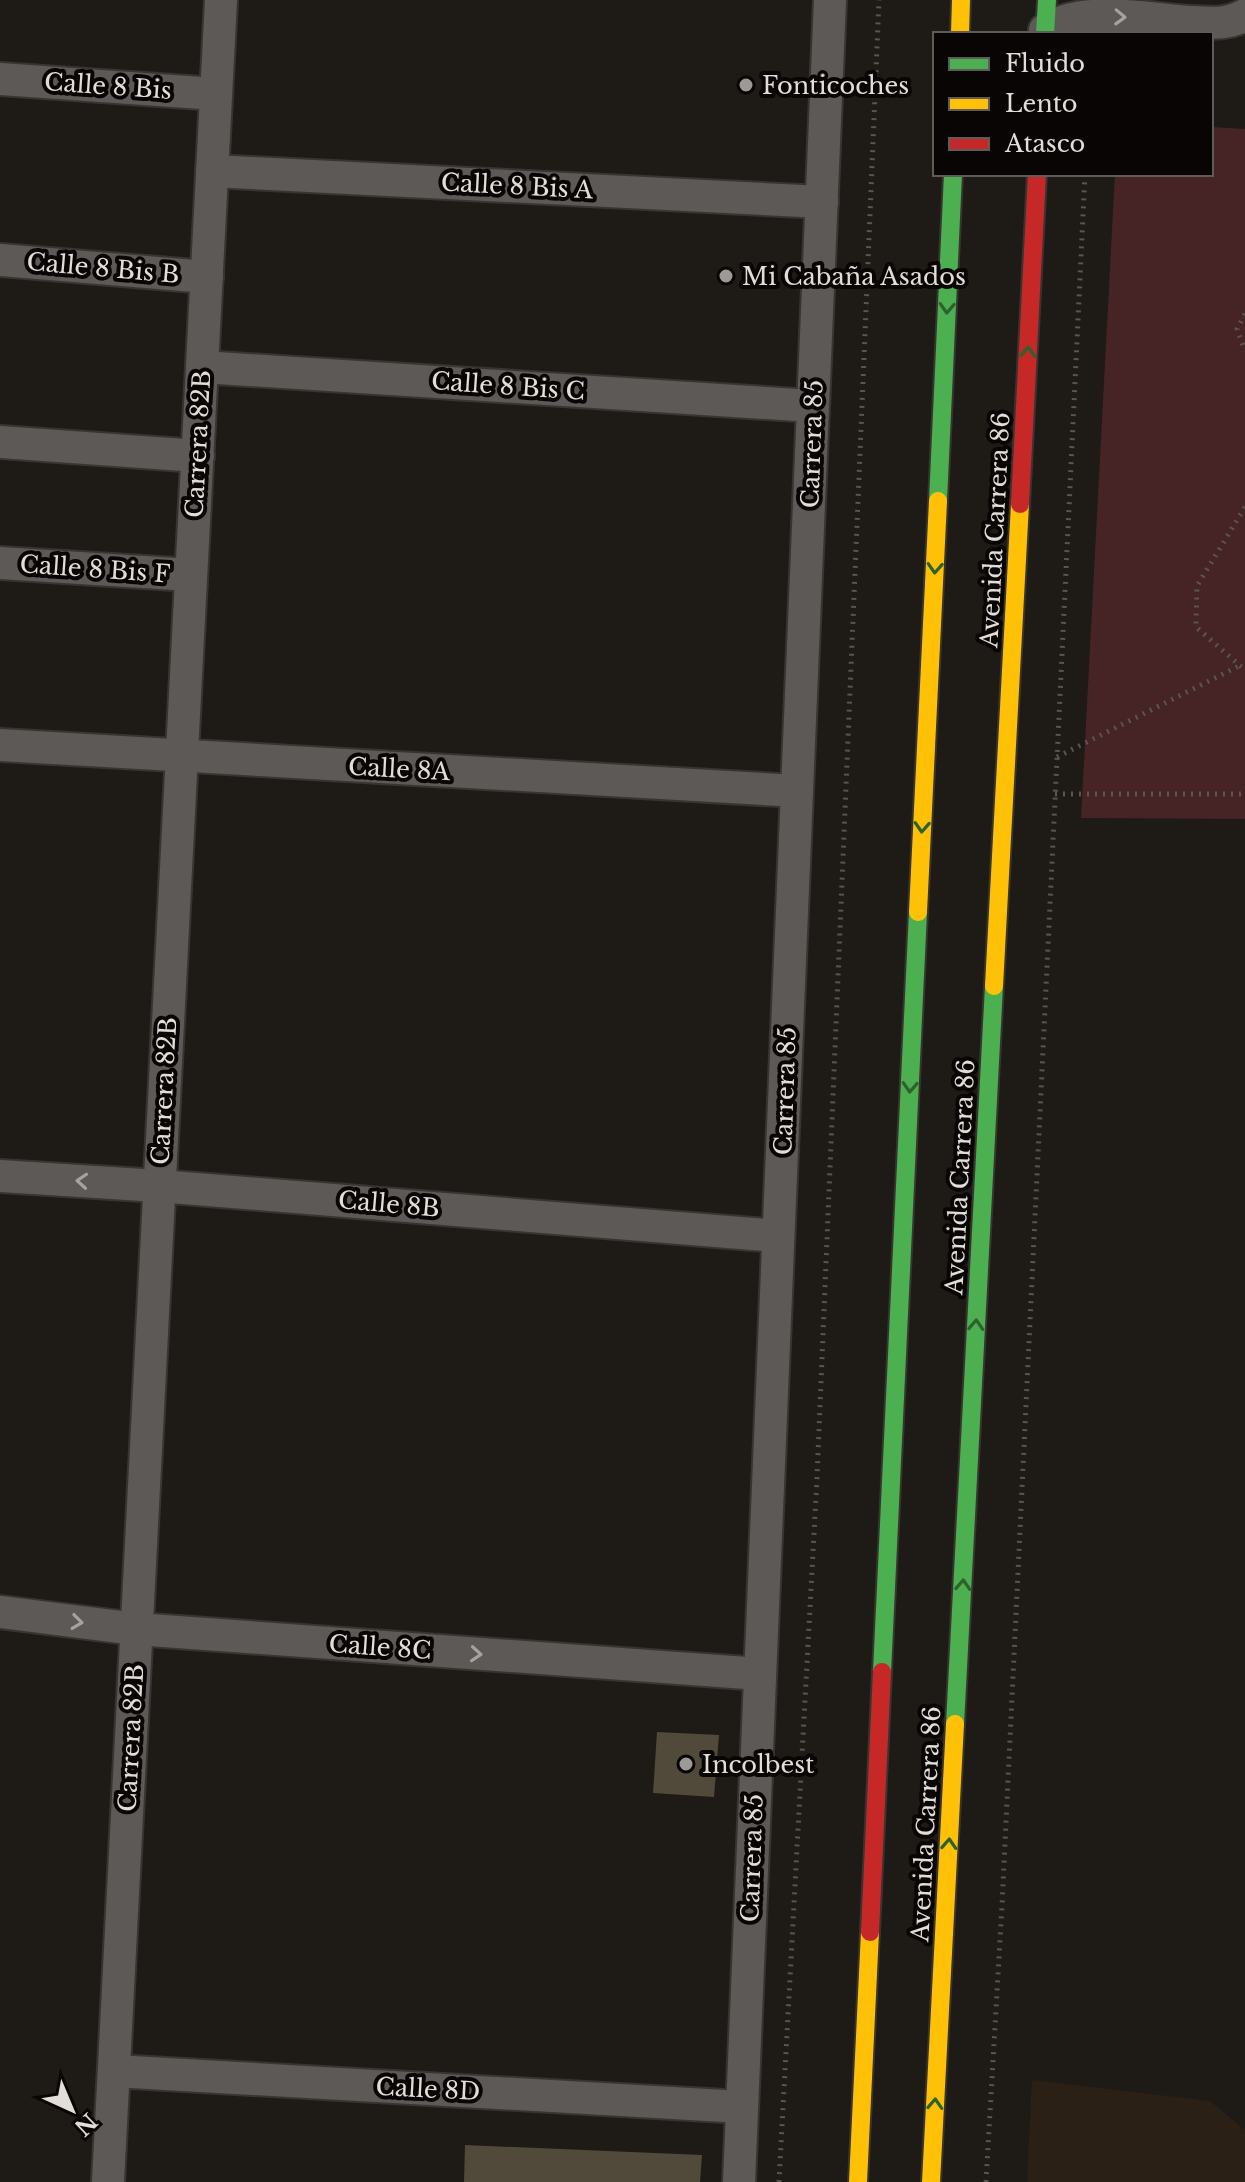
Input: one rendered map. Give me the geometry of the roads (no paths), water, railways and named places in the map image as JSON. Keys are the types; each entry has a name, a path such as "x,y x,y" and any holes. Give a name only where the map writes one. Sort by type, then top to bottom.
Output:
{"main road":[{"path":"960,32 961,0"},
{"name":"Avenida Carrera 86","path":"858,2182 953,176"},
{"name":"Avenida Carrera 86","path":"931,2182 1037,176"}],"street":[{"name":"Carrera 82B","path":"108,2182 221,0"},
{"name":"Carrera 85","path":"739,2182 830,0"},
{"path":"1045,21 1074,17 1119,17 1220,24 1245,15"},
{"name":"Calle 8 Bis","path":"0,79 216,94"},
{"name":"Calle 8 Bis A","path":"212,171 822,202"},
{"name":"Calle 8 Bis B","path":"0,260 207,277"},
{"name":"Calle 8 Bis C","path":"202,367 813,406"},
{"path":"0,442 198,456"},
{"name":"Calle 8 Bis F","path":"0,563 191,575"},
{"name":"Calle 8A","path":"0,745 797,791"},
{"name":"Calle 8B","path":"0,1176 778,1236"},
{"name":"Calle 8C","path":"0,1612 136,1629 760,1674"},
{"name":"Calle 8D","path":"114,2071 742,2107"}],"place":[{"name":"Fonticoches","path":"746,85"},
{"name":"Mi Cabaña Asados","path":"726,276"},
{"name":"Incolbest","path":"686,1764"}]}
